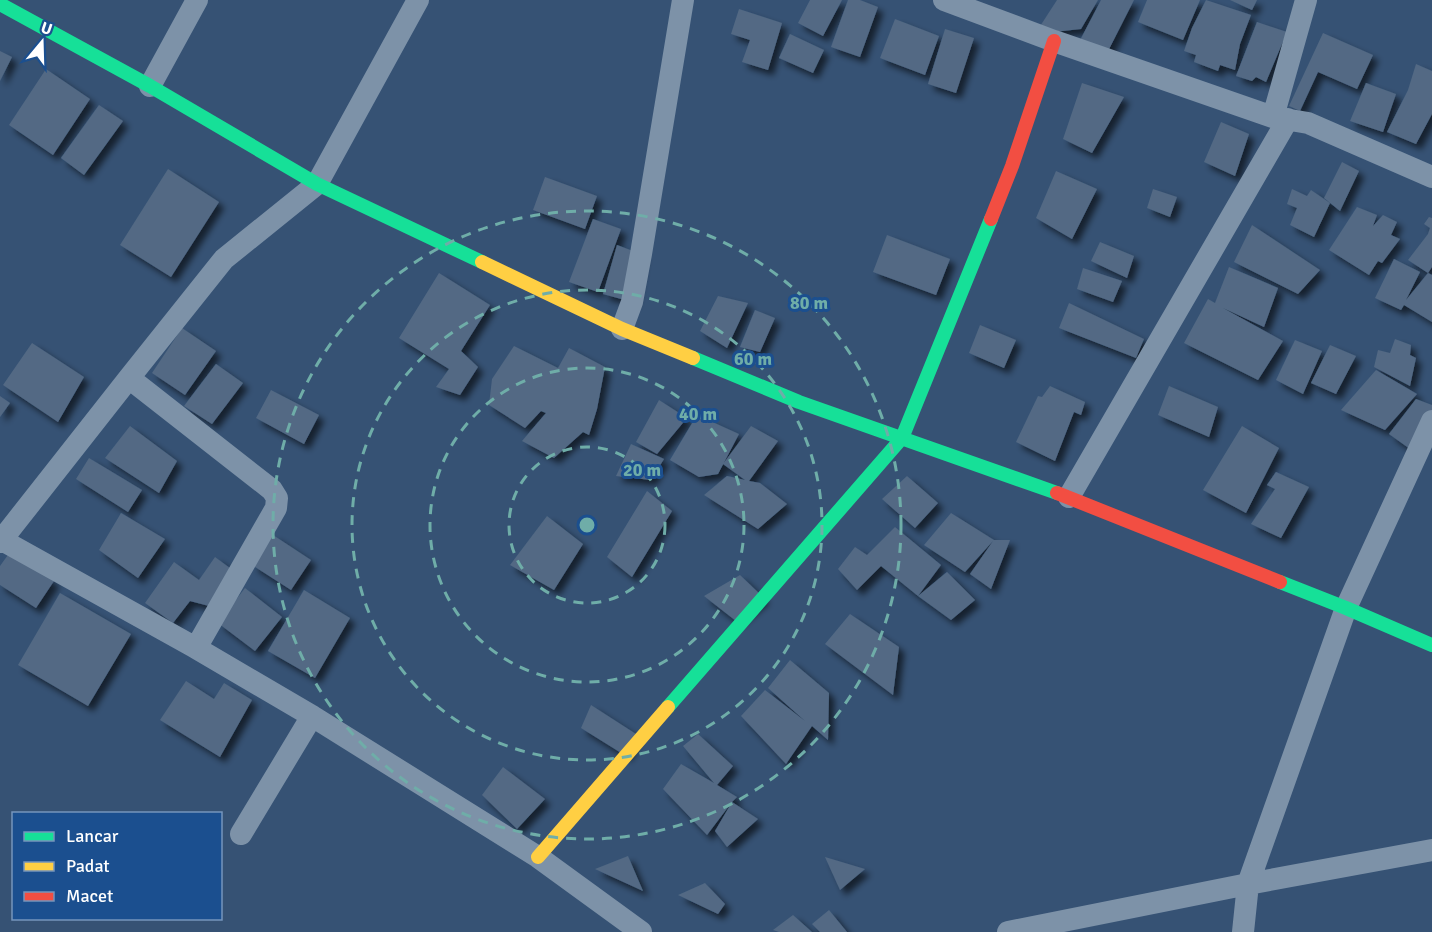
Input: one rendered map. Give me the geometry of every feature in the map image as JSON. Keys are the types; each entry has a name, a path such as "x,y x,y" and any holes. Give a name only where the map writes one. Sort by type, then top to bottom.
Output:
{"street":[{"path":"150,86 197,0"},
{"path":"418,0 316,184 224,260 0,540 196,648 312,716 538,857 641,932"},
{"path":"622,329 632,302 641,254 683,0"},
{"path":"944,0 1054,41 1281,118 1308,123 1432,177"},
{"path":"1069,497 1281,118 1306,0"},
{"path":"0,4 150,86 316,184 622,329 799,402 1069,497 1432,645"},
{"path":"538,857 902,438 1012,166 1054,41"},
{"path":"129,378 272,489 278,502 196,648"},
{"path":"1243,932 1248,884 1346,608 1432,421"},
{"path":"241,834 312,716"},
{"path":"1008,932 1432,850"}],"building":[{"path":"810,0 842,0 823,36 798,23"},
{"path":"848,0 860,0 878,7 860,57 831,47"},
{"path":"1057,0 1098,0 1081,29 1035,34"},
{"path":"1101,0 1134,0 1104,59 1076,48"},
{"path":"1147,0 1200,0 1183,40 1138,22"},
{"path":"1206,0 1251,15 1240,44 1235,70 1220,65 1218,71 1194,62 1196,55 1184,51"},
{"path":"1230,0 1257,0 1252,10"},
{"path":"739,9 782,23 768,70 742,62 750,40 731,34"},
{"path":"895,19 939,36 925,75 880,58"},
{"path":"1257,22 1287,32 1266,82 1256,77 1252,81 1236,76"},
{"path":"945,29 974,38 956,93 928,84"},
{"path":"1323,33 1373,55 1357,89 1318,72 1300,111 1289,106"},
{"path":"790,34 824,50 813,73 779,58"},
{"path":"0,51 12,57 0,81"},
{"path":"1416,64 1432,71 1432,114 1416,144 1387,132 1408,90"},
{"path":"46,69 90,99 53,155 9,125"},
{"path":"1082,83 1124,97 1092,153 1063,139"},
{"path":"1366,83 1396,94 1383,132 1350,121"},
{"path":"99,105 123,121 84,175 61,158"},
{"path":"1221,122 1249,134 1235,176 1204,162"},
{"path":"1342,162 1359,171 1340,211 1324,198"},
{"path":"168,169 219,202 171,277 120,245"},
{"path":"1056,171 1097,189 1072,239 1036,218"},
{"path":"545,177 597,196 585,229 533,210"},
{"path":"1153,189 1177,197 1170,217 1147,208"},
{"path":"1292,189 1307,196 1311,190 1330,203 1314,237 1290,225 1297,208 1287,204"},
{"path":"1357,207 1377,215 1373,226 1383,215 1397,222 1391,235 1400,239 1382,263 1378,261 1369,275 1329,250"},
{"path":"1429,217 1432,218 1432,267 1428,273 1408,260 1428,234 1430,228 1424,224"},
{"path":"593,219 621,229 598,292 569,282"},
{"path":"1252,225 1320,270 1298,294 1234,262"},
{"path":"887,235 950,259 936,295 873,272"},
{"path":"1100,242 1134,256 1127,278 1091,261"},
{"path":"617,245 641,254 632,302 603,294"},
{"path":"1394,259 1420,272 1406,300 1428,273 1432,275 1432,322 1404,305 1401,310 1375,298"},
{"path":"1229,267 1278,288 1264,327 1223,308 1283,341 1258,380 1184,343 1208,299 1215,303"},
{"path":"1083,268 1122,281 1113,302 1077,289"},
{"path":"439,273 490,305 461,351 478,367 460,395 436,387 449,369 399,338"},
{"path":"718,296 748,303 727,348 700,331"},
{"path":"1069,303 1144,339 1136,358 1059,328"},
{"path":"755,310 775,318 760,352 740,347"},
{"path":"980,325 1016,340 1004,368 969,353"},
{"path":"182,328 216,351 185,395 152,373"},
{"path":"1395,339 1411,345 1410,355 1416,358 1410,386 1374,367 1378,350 1390,353"},
{"path":"1295,340 1322,351 1303,394 1276,380"},
{"path":"32,343 84,377 58,422 3,385"},
{"path":"1330,345 1356,356 1336,394 1311,383"},
{"path":"514,346 558,368 569,348 605,367 597,409 589,435 583,432 554,458 522,441 546,413 541,411 525,428 489,405 492,379"},
{"path":"216,364 243,383 212,424 184,406"},
{"path":"1376,370 1417,394 1385,430 1341,410"},
{"path":"1050,386 1085,402 1081,415 1074,412 1055,461 1016,442 1038,396 1042,397"},
{"path":"1169,386 1218,407 1209,437 1158,415"},
{"path":"271,390 319,415 304,444 256,418"},
{"path":"0,396 10,403 0,417"},
{"path":"1416,399 1432,405 1432,412 1410,449 1389,434"},
{"path":"659,400 687,418 657,454 636,442"},
{"path":"697,415 739,434 718,474 699,477 670,460"},
{"path":"130,426 177,461 159,493 105,458"},
{"path":"751,426 778,441 749,481 760,483 787,504 758,529 704,495 727,476 745,480 723,464"},
{"path":"1242,426 1279,448 1246,513 1203,490"},
{"path":"631,444 664,459 651,480 616,476"},
{"path":"89,458 142,490 128,512 76,479"},
{"path":"1276,472 1309,487 1281,538 1251,524 1275,489 1267,485"},
{"path":"907,476 938,503 915,528 882,499"},
{"path":"647,491 672,511 632,577 607,557"},
{"path":"121,513 165,539 138,578 99,550"},
{"path":"951,513 994,540 1010,540 991,589 970,574 993,541 965,572 924,545"},
{"path":"547,516 583,544 554,590 510,565"},
{"path":"895,527 941,565 918,596 881,566 857,590 838,569 855,547 867,555"},
{"path":"273,535 311,560 291,590 252,565"},
{"path":"10,552 54,581 36,608 0,585 0,566"},
{"path":"215,557 234,571 209,606 190,601 173,623 145,603 174,562 199,580"},
{"path":"947,572 975,600 951,620 918,596"},
{"path":"740,575 764,598 736,621 704,596"},
{"path":"245,588 282,617 255,651 218,623"},
{"path":"304,590 350,618 315,678 268,651"},
{"path":"60,593 131,634 88,706 18,665"},
{"path":"850,614 899,647 893,695 825,644"},
{"path":"790,660 829,693 828,740 812,726 786,764 741,716 765,690 805,721 768,688"},
{"path":"186,681 214,699 224,683 252,700 220,757 160,720"},
{"path":"591,705 636,734 626,756 581,728"},
{"path":"698,734 733,766 717,785 737,797 707,835 663,789 681,764 714,783 683,746"},
{"path":"503,767 545,799 517,829 482,795"},
{"path":"732,802 758,819 727,847 715,831"},
{"path":"628,856 643,891 595,869"},
{"path":"825,857 865,869 840,890"},
{"path":"705,883 725,904 718,914 678,895"},
{"path":"829,910 847,932 820,932 812,924"},
{"path":"793,915 812,932 773,930"}],"traffic: fast":[{"path":"0,4 150,86 317,184 482,262"},
{"path":"668,707 902,438 991,219"},
{"path":"693,358 799,402 1057,493"},
{"path":"1280,582 1432,645"}],"traffic: slow":[{"path":"482,262 622,329 693,358"},
{"path":"538,857 668,707"}],"traffic: jam":[{"path":"991,219 1012,166 1054,41"},
{"path":"1057,493 1280,582"}]}
